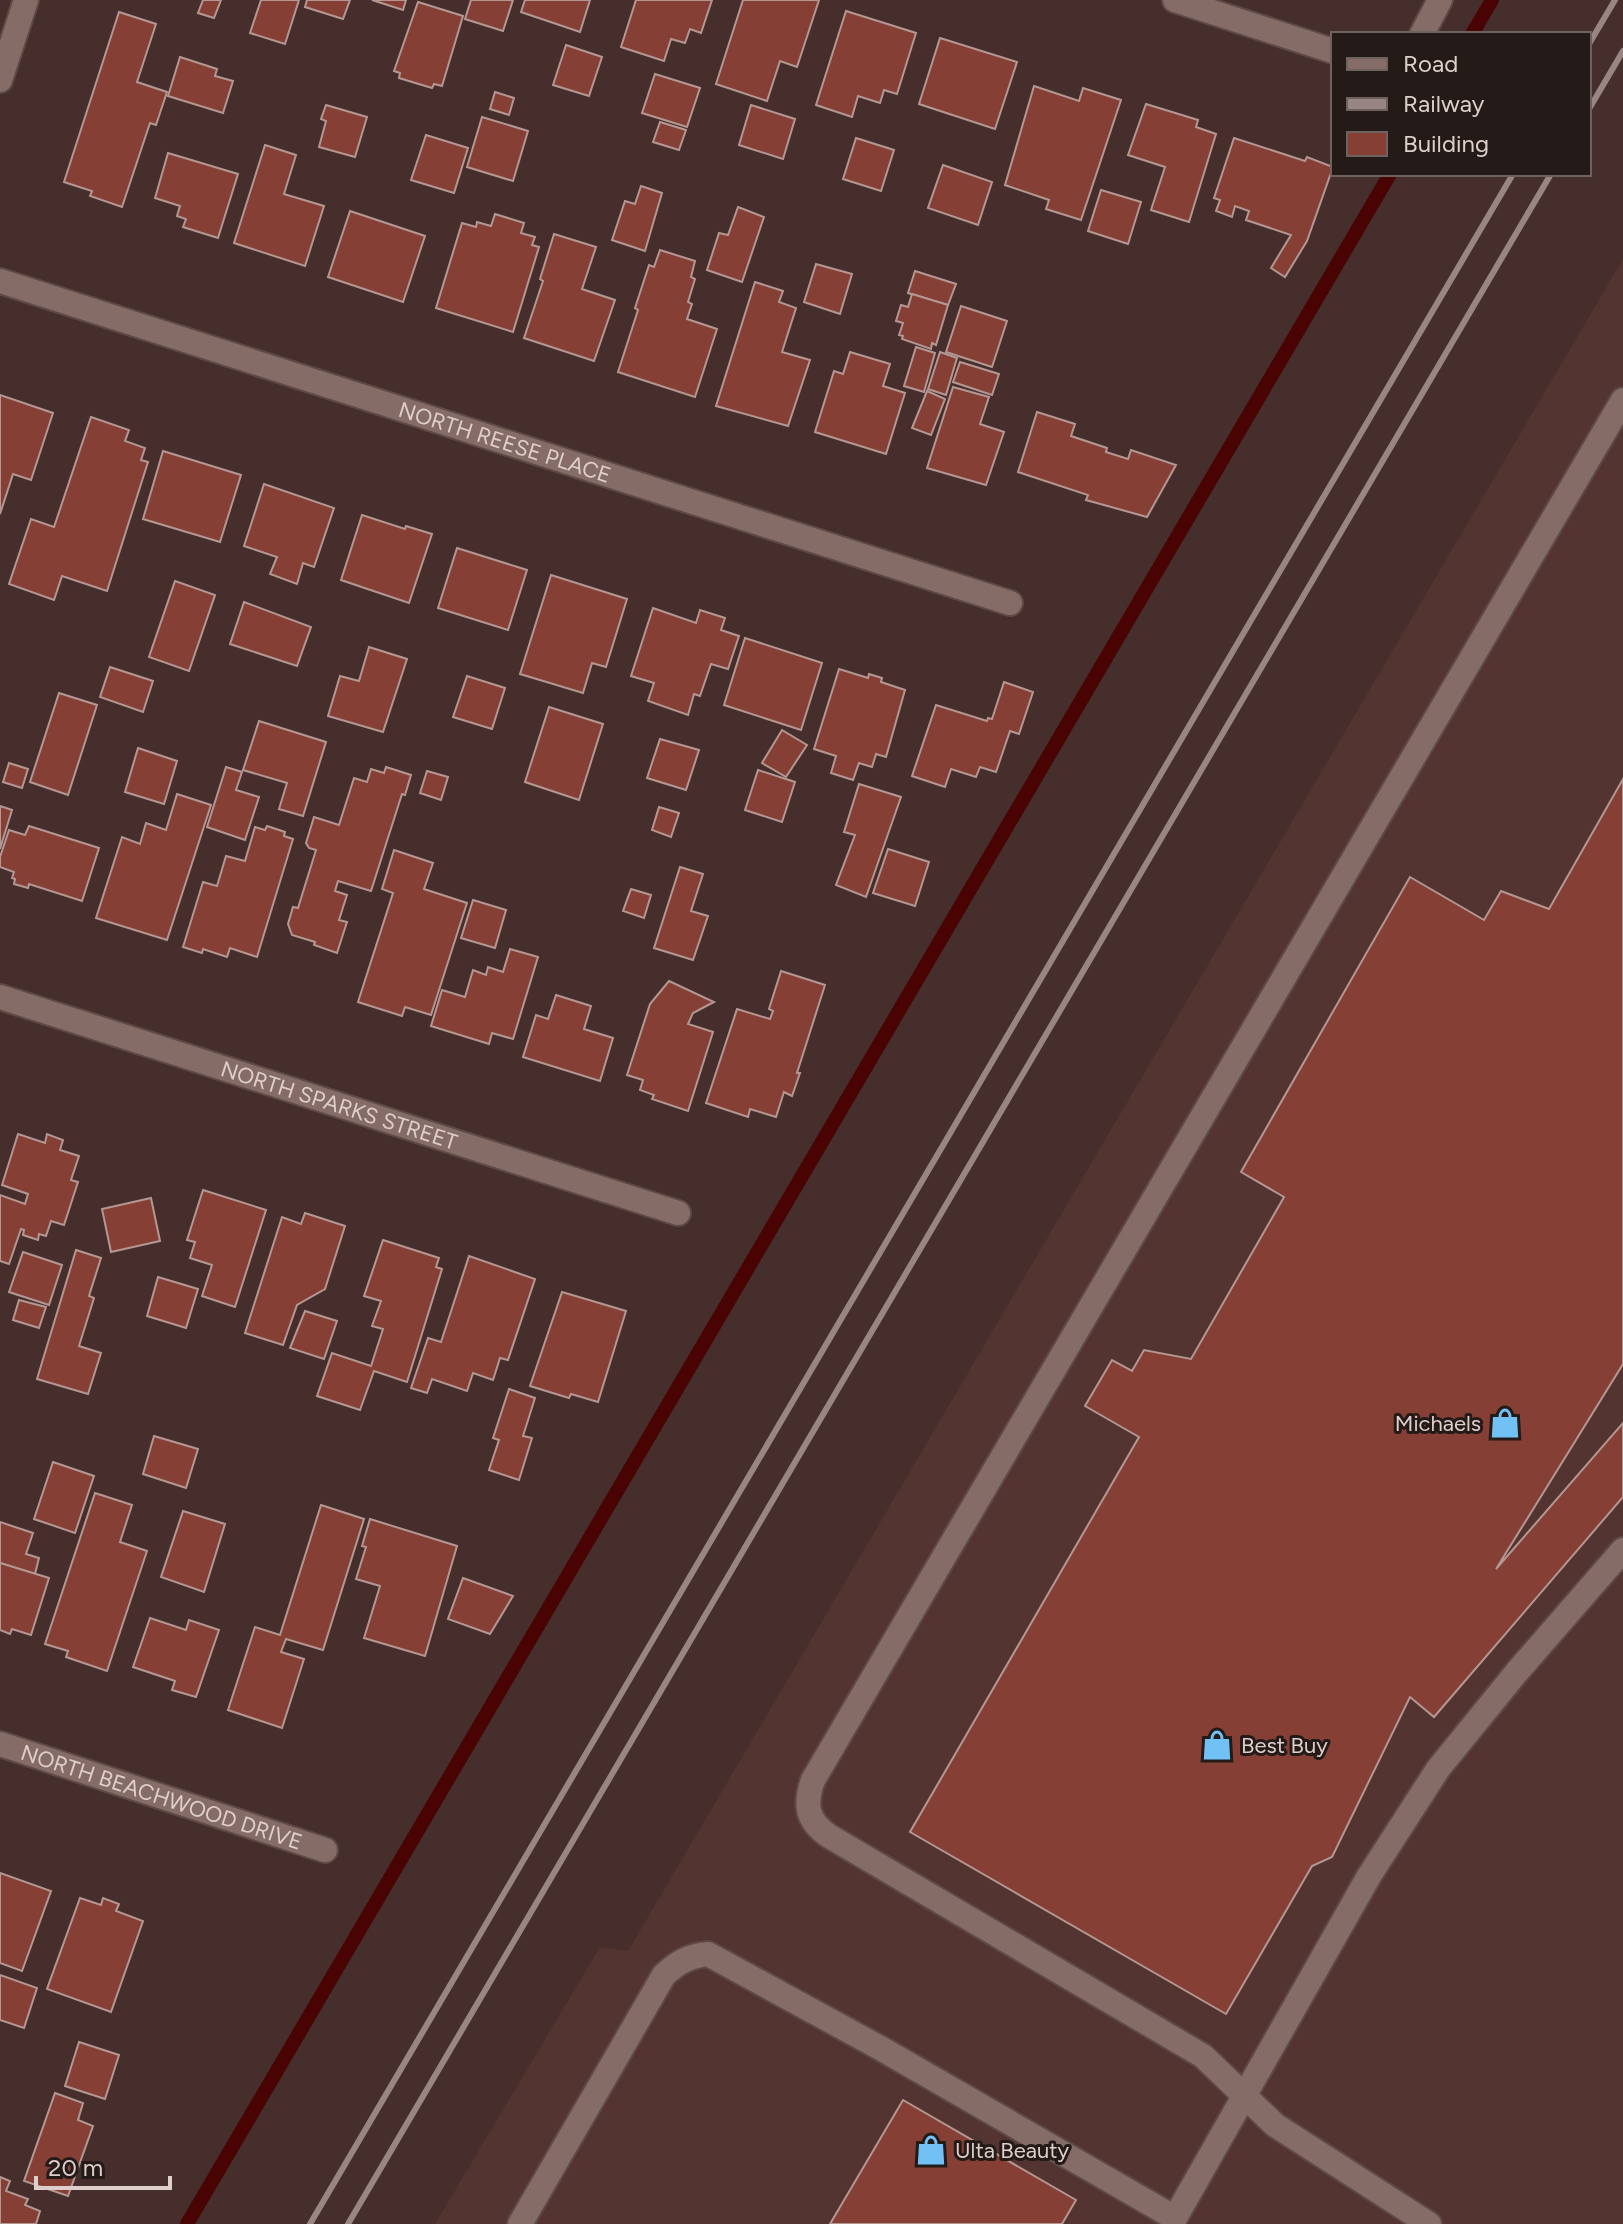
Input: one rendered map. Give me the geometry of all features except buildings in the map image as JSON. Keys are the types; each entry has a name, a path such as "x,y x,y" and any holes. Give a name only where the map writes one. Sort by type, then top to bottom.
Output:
{"street":[{"path":"0,80 26,0"},
{"path":"1175,0 1331,50"},
{"path":"1423,32 1440,0"},
{"name":"NORTH REESE PLACE","path":"0,281 1010,603"},
{"path":"1429,2224 1275,2125 1203,2056 829,1836 815,1826 808,1812 808,1795 813,1780 1623,400"},
{"name":"NORTH SPARKS STREET","path":"0,997 678,1213"},
{"path":"520,2224 664,1975 691,1956 708,1954 882,2049 1180,2221 1244,2097 1369,1876 1438,1769 1623,1550"},
{"name":"NORTH BEACHWOOD DRIVE","path":"0,1744 325,1850"}],"shaded area":[{"path":"1623,259 1623,2224 435,2224 600,1947 628,1951"}],"waterway":[{"path":"1473,32 1492,0"},
{"path":"187,2224 1389,176"}],"railway":[{"path":"1591,41 1615,0"},
{"path":"1591,106 1623,51"},
{"path":"310,2224 1512,176"},
{"path":"348,2224 1550,176"}],"place":[{"name":"Michaels","path":"1505,1423"},
{"name":"Best Buy","path":"1217,1745"},
{"name":"Ulta Beauty","path":"931,2150"}]}
